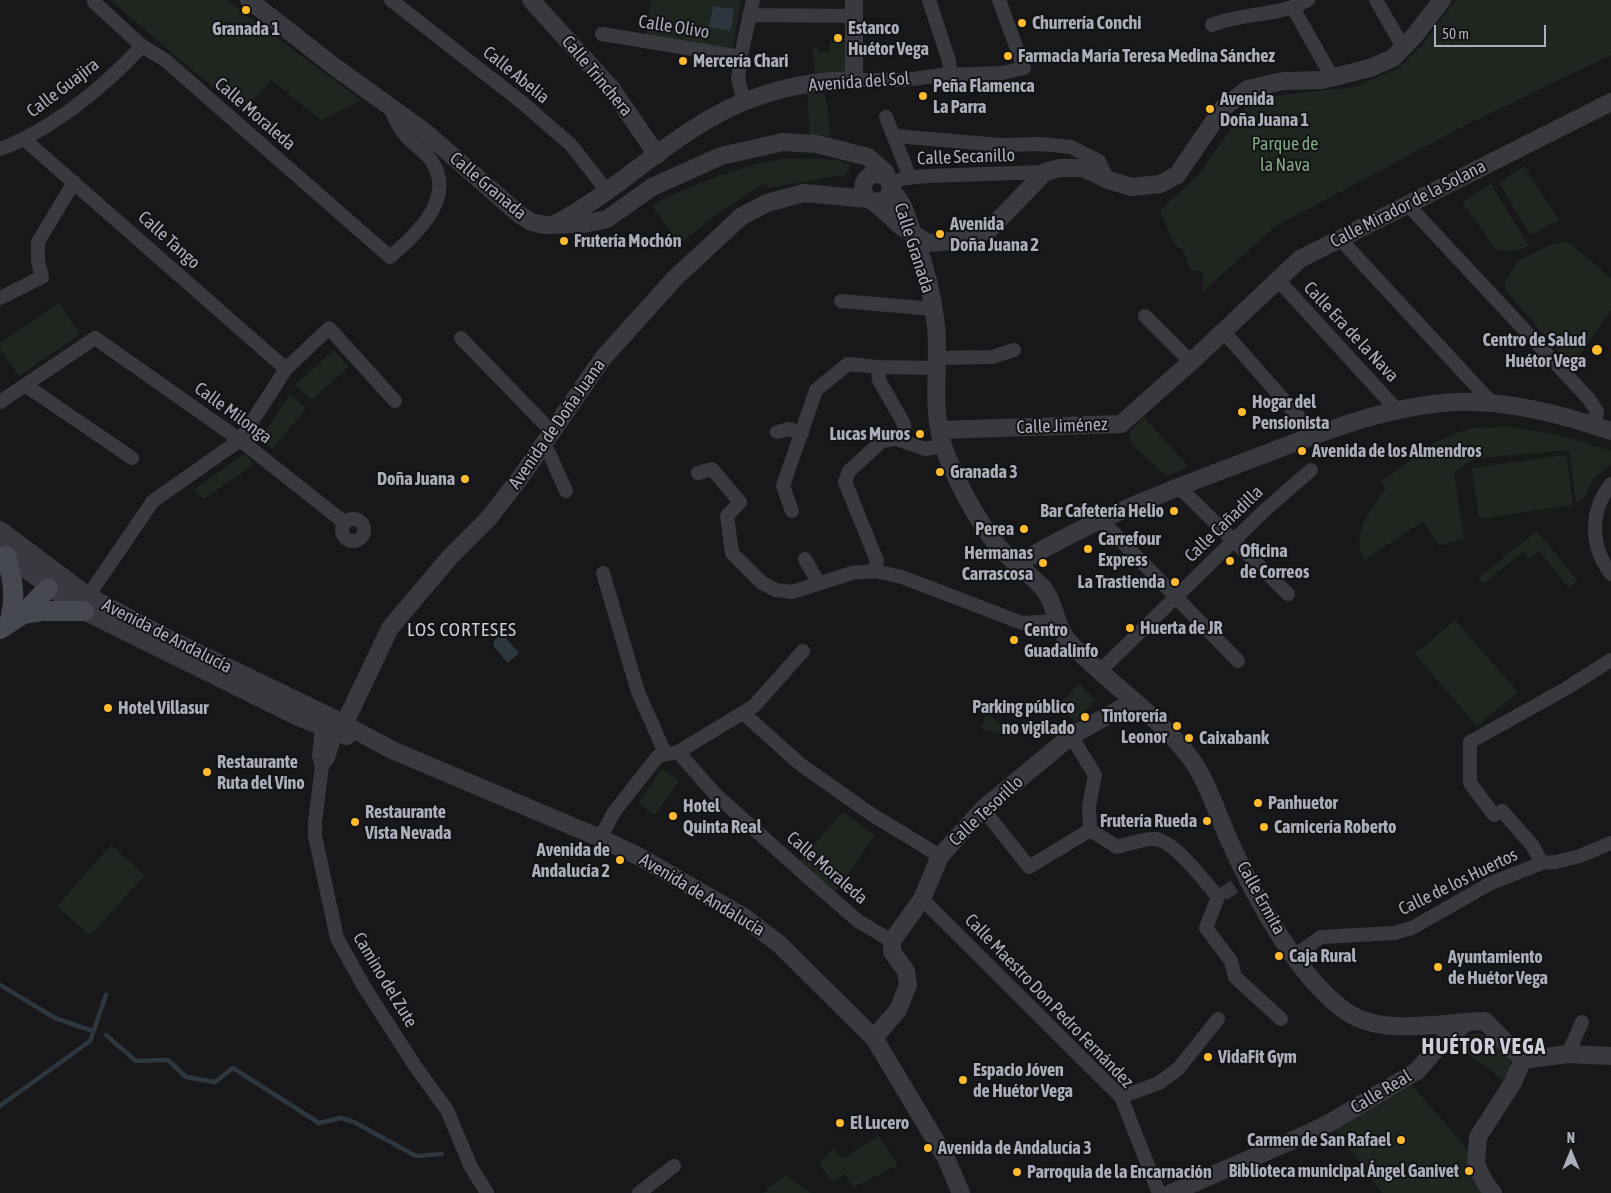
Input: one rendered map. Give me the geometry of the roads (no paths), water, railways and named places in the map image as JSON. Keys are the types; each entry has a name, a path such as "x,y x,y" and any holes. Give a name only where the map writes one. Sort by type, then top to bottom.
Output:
{"main road":[{"path":"2,549 14,582 14,600 10,621"},
{"path":"10,621 48,588"},
{"path":"10,621 42,611 86,604"}],"street":[{"name":"Calle Granada","path":"250,0 390,108 425,132 527,220 538,224 584,224 606,219 652,187 721,156 783,142 818,144 868,157 879,164 886,173 889,184 898,196 914,236 934,309 937,328 936,363 941,438 961,488 998,546 1044,589 1051,601 1056,621 1070,642 1134,701"},
{"name":"Calle Trinchera","path":"531,0 611,88 657,155"},
{"path":"744,102 738,79 740,57 753,0"},
{"path":"929,0 949,61 950,74"},
{"name":"Avenida del Sol","path":"552,225 575,213 709,119 744,102 794,87 854,80 905,80 950,74 1002,72 1024,68 999,0"},
{"path":"1212,25 1226,19 1292,8 1308,0"},
{"path":"1376,0 1403,47"},
{"path":"847,151 860,162 866,173 868,191 914,236 928,243 961,240 989,230 1045,172 1060,168 1083,168 1108,180 1132,187 1160,184 1177,175 1223,108 1248,89 1283,81 1332,77 1378,65 1393,58 1442,0"},
{"name":"Calle Abelia","path":"396,1 524,104 571,146 607,191"},
{"name":"Calle Moraleda","path":"94,2 142,46 165,60 390,257 416,235 437,202 440,183 431,160 402,132 390,108"},
{"path":"749,16 854,8 854,80"},
{"path":"1292,8 1332,77"},
{"name":"Calle Olivo","path":"602,34 740,57"},
{"name":"Calle Guajira","path":"0,149 25,140 71,109 128,61 142,46"},
{"name":"Calle Mirador de la Solana","path":"1223,331 1300,259 1611,102"},
{"path":"886,117 910,178"},
{"path":"895,136 1000,145 1041,144 1071,148 1098,161 1108,180"},
{"name":"Calle Tango","path":"25,140 286,369"},
{"name":"Calle Secanillo","path":"889,184 910,178 1045,172"},
{"path":"874,175 889,184 882,201 868,191 874,175"},
{"path":"0,298 42,278 38,261 38,242 74,182"},
{"name":"Avenida de Doña Juana","path":"336,729 352,707 390,628 450,557 488,519 542,447 602,358 676,278 742,216 767,203 804,193 839,196 868,191"},
{"path":"1408,205 1589,399 1597,412 1603,428"},
{"path":"1340,239 1492,402"},
{"name":"Calle Era de la Nava","path":"1278,280 1396,410"},
{"name":"Calle Granada","path":"841,301 934,309"},
{"path":"1145,316 1191,362"},
{"path":"86,604 153,501 240,440 286,369 329,328 395,402"},
{"path":"1223,331 1304,423 1310,437"},
{"name":"Calle Jiménez","path":"941,438 1121,424 1223,331"},
{"name":"Calle Milonga","path":"25,385 95,338 240,440 345,523"},
{"path":"461,338 552,432"},
{"path":"792,511 783,486 816,390 848,364 878,367 936,363 992,357 1014,350"},
{"path":"878,367 879,380 904,424 904,432 900,440"},
{"path":"0,402 25,385 132,458"},
{"path":"1018,564 1056,541 1180,487 1310,437 1396,410 1455,402 1492,402 1603,428"},
{"path":"777,432 789,429 802,433"},
{"path":"875,571 878,561 845,482 848,471 882,441 900,440 925,449 941,438"},
{"path":"542,447 549,453 566,491"},
{"path":"698,473 712,469 740,502 727,516 732,553 762,583 776,590 792,592 818,582 852,573 875,571 902,577 1022,623 1056,621"},
{"name":"Calle Cañadilla","path":"1100,670 1311,470"},
{"path":"1611,484 1600,498 1595,520 1596,548 1611,574"},
{"path":"1180,487 1288,594"},
{"path":"1101,520 1238,661"},
{"name":"Avenida de Andalucía","path":"0,530 86,604"},
{"name":"Avenida de Andalucía","path":"2,549 48,588 86,604 370,746 392,750 600,838 640,857 744,917 779,944 874,1038 946,1158 961,1193"},
{"path":"804,559 818,582"},
{"name":"Calle Moraleda","path":"602,573 638,692 672,752 715,794 858,921 892,941"},
{"name":"Avenida de Andalucía","path":"172,648 256,697 271,696 338,726 336,729"},
{"path":"600,838 614,812 658,756 672,752 754,706 802,651"},
{"path":"1542,863 1532,845 1502,811 1494,815 1470,783 1470,742 1567,688 1611,660"},
{"name":"Calle Tesorillo","path":"892,941 922,899 940,856 983,809 1071,736 1134,701"},
{"name":"Calle Ermita","path":"1134,701 1178,744 1195,765 1244,881 1294,956 1330,999 1363,1022 1386,1027 1441,1031"},
{"name":"Avenida de Andalucía","path":"352,707 356,720 362,726 386,739 392,750"},
{"path":"743,713 800,764 871,814 940,856"},
{"name":"Camino del Zute","path":"336,729 328,758 322,766 315,836 337,938 368,993 447,1110 471,1167 487,1193"},
{"path":"1071,736 1095,775 1089,806 1090,830"},
{"path":"983,809 1029,868 1090,830"},
{"path":"1090,830 1117,846 1154,839 1164,842 1187,862 1220,895 1206,928 1231,961 1239,981 1281,1019"},
{"name":"Calle de los Huertos","path":"1294,956 1321,937 1394,933 1412,928 1471,893 1542,863 1556,862 1580,856 1611,842"},
{"name":"Calle Maestro Don Pedro Fernández","path":"922,899 1121,1097 1159,1193"},
{"path":"874,1038 898,1010 908,985 906,971 892,952 892,941"},
{"path":"1121,1097 1159,1083 1178,1069 1218,1019"},
{"name":"Calle Real","path":"1170,1193 1331,1122 1417,1071 1441,1031 1467,1022 1485,1021 1523,1060"},
{"path":"1568,1054 1582,1022"},
{"path":"1493,1193 1485,1184 1476,1164 1478,1137 1512,1084 1523,1060 1568,1054 1611,1056"},
{"path":"639,1193 674,1166"}],"waterway":[{"path":"0,985 55,1018 93,1031"},
{"path":"0,1106 90,1041 106,995"},
{"path":"106,1035 136,1061 168,1060 186,1077 215,1082 233,1068 319,1123 341,1118 354,1122 416,1156 442,1154"}],"tunnel":[{"path":"1223,894 1240,883"}],"place":[{"name":"Granada 1","path":"246,10"},
{"name":"Churrería Conchi","path":"1022,23"},
{"name":"Estanco Huétor Vega","path":"838,38"},
{"name":"Farmacia María Teresa Medina Sánchez","path":"1008,56"},
{"name":"Mercería Chari","path":"683,61"},
{"name":"Peña Flamenca La Parra","path":"923,96"},
{"name":"Avenida Doña Juana 1","path":"1210,109"},
{"name":"Avenida Doña Juana 2","path":"940,234"},
{"name":"Frutería Mochón","path":"564,241"},
{"name":"Centro de Salud Huétor Vega","path":"1597,350"},
{"name":"Hogar del Pensionista","path":"1242,412"},
{"name":"Lucas Muros","path":"920,434"},
{"name":"Avenida de los Almendros","path":"1302,451"},
{"name":"Granada 3","path":"940,472"},
{"name":"Doña Juana","path":"465,479"},
{"name":"Bar Cafetería Helio","path":"1174,511"},
{"name":"Perea","path":"1024,529"},
{"name":"Carrefour Express","path":"1088,549"},
{"name":"Oficina de Correos","path":"1230,561"},
{"name":"Hermanas Carrascosa","path":"1043,563"},
{"name":"La Trastienda","path":"1175,582"},
{"name":"Huerta de JR","path":"1130,628"},
{"name":"Centro Guadalinfo","path":"1014,640"},
{"name":"Hotel Villasur","path":"108,708"},
{"name":"Parking público no vigilado","path":"1085,717"},
{"name":"Tintorería Leonor","path":"1177,726"},
{"name":"Caixabank","path":"1189,738"},
{"name":"Restaurante Ruta del Vino","path":"207,772"},
{"name":"Panhuetor","path":"1258,803"},
{"name":"Hotel Quinta Real","path":"673,816"},
{"name":"Frutería Rueda","path":"1207,821"},
{"name":"Restaurante Vista Nevada","path":"355,822"},
{"name":"Carnicería Roberto","path":"1264,827"},
{"name":"Avenida de Andalucía 2","path":"620,860"},
{"name":"Caja Rural","path":"1279,956"},
{"name":"Ayuntamiento de Huétor Vega","path":"1438,967"},
{"name":"VidaFit Gym","path":"1208,1057"},
{"name":"Espacio Jóven de Huétor Vega","path":"963,1080"},
{"name":"El Lucero","path":"840,1123"},
{"name":"Carmen de San Rafael","path":"1401,1140"},
{"name":"Avenida de Andalucía 3","path":"928,1148"},
{"name":"Biblioteca municipal Ángel Ganivet","path":"1469,1171"},
{"name":"Parroquia de la Encarnación","path":"1017,1172"}],"district":[{"name":"LOS CORTESES","path":"462,630"},
{"name":"HUÉTOR VEGA","path":"1484,1047"}],"park label":[{"name":"Parque de la Nava","path":"1285,154"}]}
